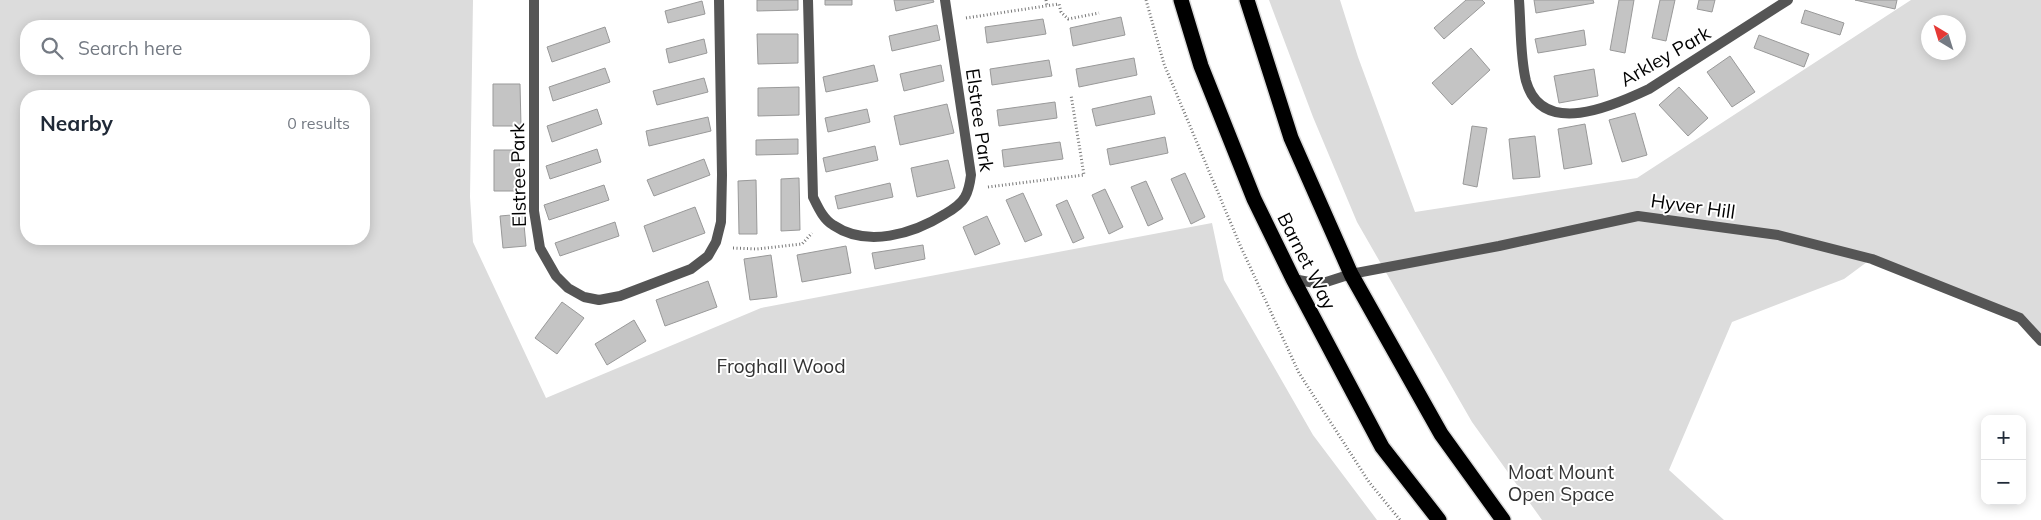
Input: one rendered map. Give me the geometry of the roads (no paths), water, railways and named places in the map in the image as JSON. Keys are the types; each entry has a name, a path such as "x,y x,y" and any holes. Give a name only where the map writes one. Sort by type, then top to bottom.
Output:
{"highway":[{"name":"Barnet Way","path":"1181,0 1201,66 1254,199 1293,279 1382,447 1439,520"},
{"name":"Barnet Way","path":"1247,0 1291,138 1351,274 1441,434 1503,520"}],"street":[{"name":"Elstree Park","path":"534,0 534,211 540,248 556,276 568,288 584,297 599,300 620,296 691,270 708,256 713,248 721,222 719,0"},
{"name":"Elstree Park","path":"808,0 812,183 814,197 831,224 846,232 871,236 895,236 918,229 951,211 964,199 970,187 971,175 945,0"},
{"name":"Arkley Park","path":"1519,0 1526,80 1531,95 1538,104 1551,112 1568,115 1595,110 1626,100 1648,89 1788,0"},
{"name":"Hyver Hill","path":"1293,279 1320,284 1351,274 1500,246 1638,216 1778,235 1872,259 2020,318 2041,341"}],"park label":[{"name":"Froghall Wood","path":"781,366"},
{"name":"Moat Mount Open Space","path":"1561,483"}]}
